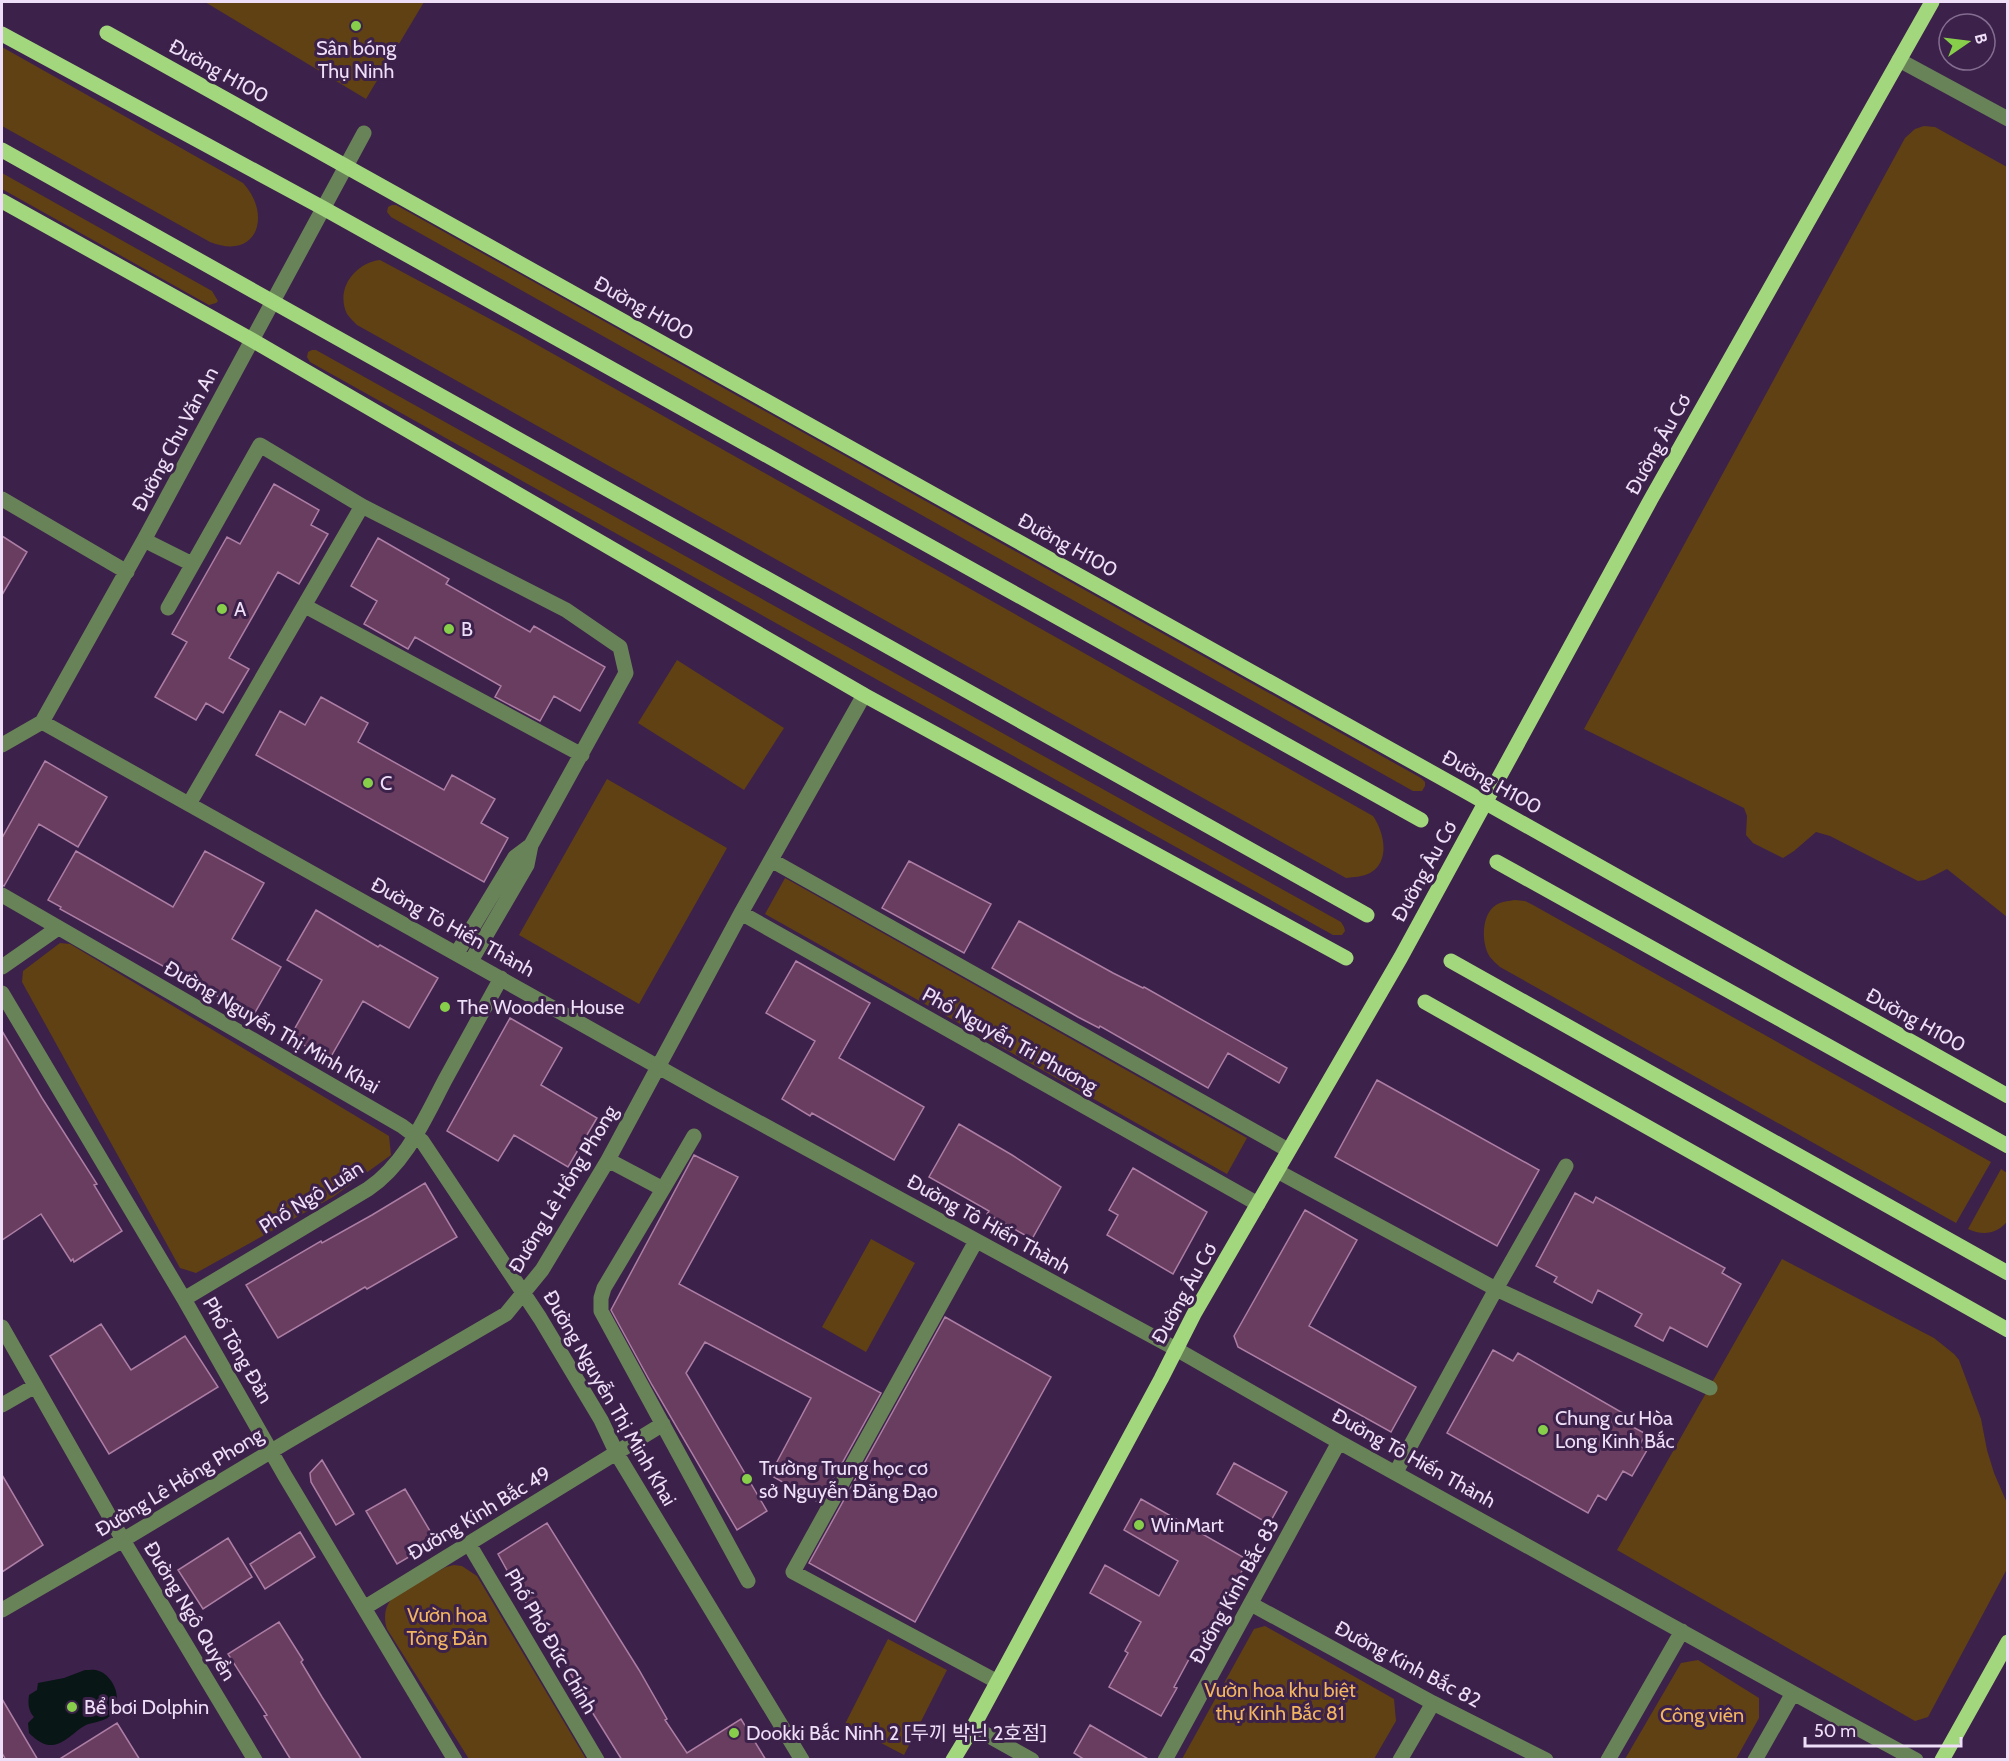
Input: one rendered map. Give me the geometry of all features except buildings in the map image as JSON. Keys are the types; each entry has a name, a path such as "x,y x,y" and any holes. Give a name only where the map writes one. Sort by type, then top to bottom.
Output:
{"main road":[{"name":"Đường Âu Cơ","path":"953,1760 973,1727 1176,1349 1288,1150 1401,957 1651,499 1932,2"},
{"name":"Đường H100","path":"107,33 1486,802 2007,1096"},
{"path":"2,34 323,208 1421,819"},
{"path":"2,150 1367,915"},
{"path":"2,201 252,340 864,695 1346,958"},
{"path":"1497,862 2007,1146"},
{"path":"1451,961 2007,1272"},
{"path":"1425,1002 2007,1330"},
{"path":"1942,1760 2007,1642"}],"street":[{"path":"1899,60 2007,118"},
{"name":"Đường Chu Văn An","path":"42,722 127,572 364,133"},
{"path":"168,608 260,445 362,506 566,610 620,647 626,673 531,845 527,865 471,961"},
{"path":"2,499 127,572"},
{"path":"189,804 362,506"},
{"path":"144,540 192,564"},
{"path":"305,606 582,755"},
{"name":"Đường Lê Hồng Phong","path":"2,1610 506,1314 543,1270 608,1160 741,913 864,695"},
{"path":"2,745 42,722"},
{"name":"Đường Tô Hiến Thành","path":"42,722 659,1067 1176,1349 1339,1442 1916,1760"},
{"path":"457,953 515,857 531,845"},
{"name":"Phố Nguyễn Tri Phương","path":"771,860 1288,1150"},
{"name":"Đường Nguyễn Thị Minh Khai","path":"2,895 416,1135 524,1293 601,1420 617,1454 802,1760"},
{"name":"Phố Nguyễn Tri Phương","path":"741,913 1258,1204"},
{"path":"2,967 58,928"},
{"name":"Phố Ngô Luân","path":"184,1299 373,1185 401,1158 416,1135 501,978"},
{"name":"Phố Tông Đản","path":"2,993 184,1299 271,1452 455,1760"},
{"path":"694,1136 604,1288 601,1298 602,1311 747,1581"},
{"path":"608,1160 663,1189"},
{"path":"1396,1472 1566,1166"},
{"path":"1277,1171 1496,1289 1710,1388"},
{"path":"976,1240 793,1572 996,1682"},
{"name":"Đường Ngô Quyền","path":"2,1327 123,1540 255,1760"},
{"path":"2,1405 35,1386"},
{"name":"Đường Kinh Bắc 49","path":"364,1608 663,1424"},
{"name":"Đường Kinh Bắc 83","path":"1165,1760 1339,1442"},
{"name":"Phố Phó Đức Chính","path":"470,1544 597,1760"},
{"name":"Đường Kinh Bắc 82","path":"1251,1604 1546,1760"},
{"path":"1608,1760 1682,1631"},
{"path":"1755,1760 1793,1693"},
{"path":"1400,1760 1433,1702"},
{"path":"973,1727 1032,1760"}],"green space":[{"name":"Sân bóng Thụ Ninh","path":"205,2 424,2 366,99"},
{"path":"2,47 243,183 252,195 257,208 258,220 249,240 239,245 226,246 210,242 2,126"},
{"path":"1924,126 1935,127 2007,167 2007,917 1947,869 1918,881 1830,836 1816,832 1783,858 1753,843 1746,835 1747,816 1744,808 1584,729 1905,138 1915,129"},
{"path":"2,173 212,291 218,301 209,305 2,189"},
{"path":"396,205 1421,778 1425,786 1422,791 1413,791 391,217 387,212 388,207"},
{"path":"380,260 518,334 1373,816 1384,846 1377,868 1361,876 1346,878 357,325 347,314 344,305 346,287 355,272 371,262"},
{"path":"316,350 1341,922 1345,931 1342,935 1333,935 310,362 307,357 308,352"},
{"path":"677,660 784,728 744,790 638,723"},
{"path":"607,779 727,848 639,1004 519,935"},
{"path":"785,878 1247,1138 1227,1174 765,914"},
{"path":"1515,900 1533,905 1991,1162 1956,1223 1500,967 1491,958 1485,945 1485,922 1487,915 1496,905"},
{"path":"60,943 70,944 389,1136 391,1155 333,1197 196,1273 180,1268 22,982 23,971"},
{"path":"2001,1169 2007,1173 2007,1222 1989,1233 1979,1233 1968,1229"},
{"path":"871,1239 915,1263 866,1352 822,1327"},
{"path":"1782,1259 1934,1338 1954,1354 1959,1360 1981,1419 1994,1473 2007,1503 2007,1569 1928,1717 1915,1721 1617,1550"},
{"name":"Vườn hoa Tông Đản","path":"462,1566 477,1576 586,1759 469,1759 387,1629 385,1618 387,1607 393,1598 446,1567"},
{"name":"Vườn hoa khu biệt thự Kinh Bắc 81","path":"1265,1626 1394,1699 1396,1721 1374,1759 1182,1759 1254,1629"},
{"path":"888,1639 947,1670 904,1755 845,1724"},
{"name":"Công viên","path":"1698,1660 1759,1698 1759,1718 1736,1759 1625,1759 1681,1663"}],"shaded area":[{"name":"Bể bơi Dolphin","path":"85,1670 99,1671 112,1682 117,1699 112,1714 106,1719 86,1725 64,1741 54,1745 38,1740 29,1733 28,1723 34,1717 29,1707 29,1695 37,1690 38,1683 64,1678"}],"place":[{"name":"Sân bóng Thụ Ninh","path":"356,26"},
{"name":"A","path":"222,609"},
{"name":"B","path":"449,629"},
{"name":"C","path":"368,783"},
{"name":"The Wooden House","path":"445,1007"},
{"name":"Chung cư Hòa Long Kinh Bắc","path":"1543,1430"},
{"name":"Trường Trung học cơ sở Nguyễn Đăng Đạo","path":"747,1479"},
{"name":"WinMart","path":"1139,1525"},
{"name":"Bể bơi Dolphin","path":"72,1707"},
{"name":"Dookki Bắc Ninh 2 [두끼 박닌 2호점]","path":"734,1733"}]}
